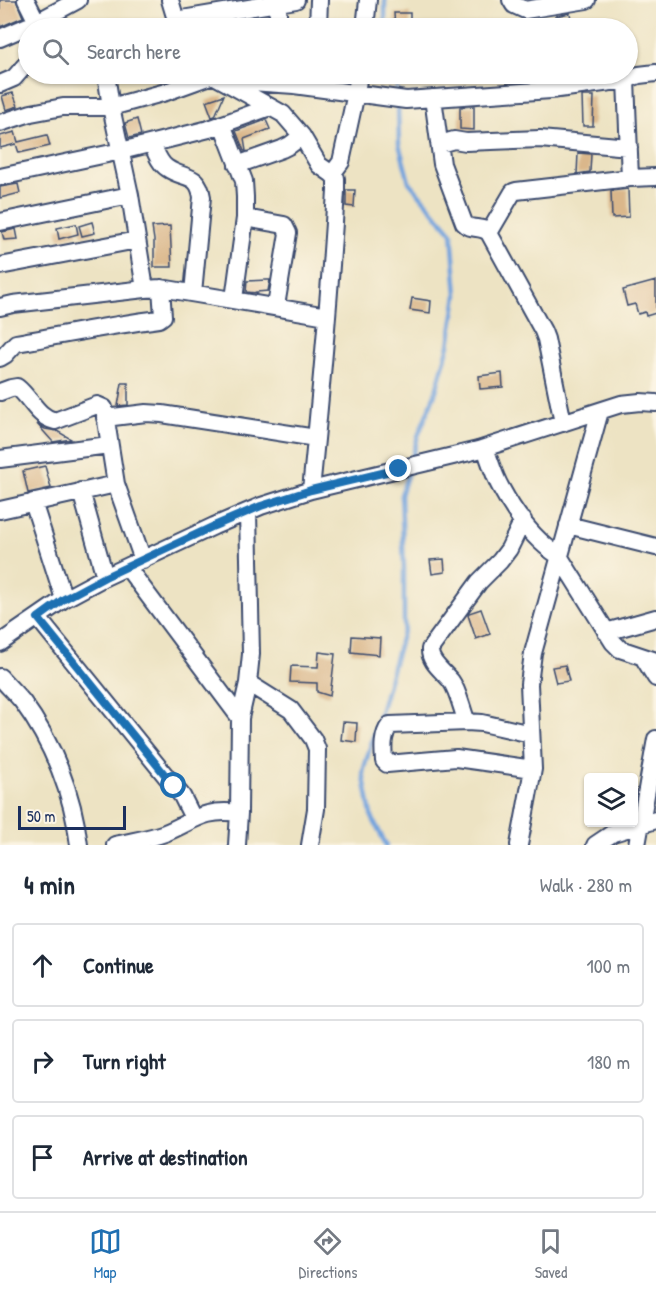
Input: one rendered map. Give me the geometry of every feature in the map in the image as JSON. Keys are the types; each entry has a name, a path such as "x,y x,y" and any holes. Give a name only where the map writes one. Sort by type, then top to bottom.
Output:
{"street":[{"path":"26,0 35,18"},
{"path":"44,18 78,0"},
{"path":"170,0 176,18"},
{"path":"207,18 296,0"},
{"path":"318,18 319,0"},
{"path":"366,18 368,0"},
{"path":"512,0 514,5 525,10 587,0"},
{"path":"278,3 278,18"},
{"path":"0,38 18,30"},
{"path":"0,84 14,78 18,73"},
{"path":"638,75 656,73"},
{"path":"0,358 6,355 16,343 116,324 159,319 163,316 137,240 108,84"},
{"path":"0,123 31,113 63,107 111,107 193,84"},
{"path":"229,84 283,114 302,136 319,165 336,178 327,315 311,490"},
{"path":"328,84 356,93 406,99 551,90 596,84"},
{"path":"332,174 341,162 357,84"},
{"path":"626,84 630,178"},
{"path":"433,98 442,164 464,223 471,228 485,229 489,233 543,331 563,423"},
{"path":"0,177 152,144 209,129 270,107"},
{"path":"222,124 244,181 245,218 234,299"},
{"path":"237,165 282,149 302,136"},
{"path":"440,144 454,140 540,139 629,147"},
{"path":"152,144 161,162 167,168 196,181 201,187 193,293"},
{"path":"489,233 513,192 656,177"},
{"path":"0,222 130,195"},
{"path":"245,218 284,225 287,228 276,306"},
{"path":"0,266 137,240"},
{"path":"0,307 153,288 327,315"},
{"path":"0,392 17,387 42,415 55,421 97,405 104,408 116,484 143,560"},
{"path":"0,643 64,599 105,577 261,506 311,490 485,448 621,404 656,403"},
{"path":"519,845 533,769 529,684 533,652 600,411"},
{"path":"105,418 146,413 162,414 316,438"},
{"path":"0,459 109,445"},
{"path":"485,448 500,487 535,537 560,556 606,633 620,649 649,659 656,678"},
{"path":"0,510 116,484"},
{"path":"81,491 105,577"},
{"path":"33,502 64,599"},
{"path":"237,845 240,718 248,683 251,654 248,512"},
{"path":"467,722 452,682 432,659 430,649 479,582 509,549 523,520"},
{"path":"568,525 656,546"},
{"path":"127,567 240,718"},
{"path":"38,618 182,796 193,818"},
{"path":"606,633 656,618"},
{"path":"0,677 21,700 42,732 65,781 76,820 79,845"},
{"path":"248,683 291,710 313,739 317,749 316,809 310,845"},
{"path":"531,734 467,722 390,725 384,741 384,761 387,764 456,758 533,769"},
{"path":"637,845 648,822 656,739"},
{"path":"115,845 164,833 193,818 212,812 239,813"},
{"path":"595,845 613,833 648,822"}],"building":[{"path":"0,0 16,0 23,17 0,27"},
{"path":"394,13 410,13 410,18 394,18"},
{"path":"570,13 571,18 556,18 556,16"},
{"path":"13,93 18,106 6,110 2,96"},
{"path":"224,95 215,116 212,117 206,101"},
{"path":"582,96 594,96 593,126 583,126"},
{"path":"474,106 474,130 460,129 460,107"},
{"path":"137,119 141,135 129,138 125,123"},
{"path":"266,120 270,129 244,139 246,151 244,151 236,131"},
{"path":"15,132 18,142 47,135 50,146 19,153 16,144 0,148 0,136"},
{"path":"578,153 591,154 590,172 577,174"},
{"path":"18,184 20,193 0,198 0,187"},
{"path":"628,189 629,217 612,218 611,191"},
{"path":"346,190 355,190 354,207 346,206"},
{"path":"92,222 95,233 82,236 79,226"},
{"path":"76,224 78,234 59,239 57,228"},
{"path":"170,226 172,267 154,267 152,227"},
{"path":"16,229 18,239 4,240 2,232"},
{"path":"270,280 268,291 246,292 247,281"},
{"path":"656,281 656,313 646,316 645,312 638,314 635,304 627,306 623,290"},
{"path":"412,298 431,301 430,313 410,310"},
{"path":"502,373 503,387 480,389 479,376"},
{"path":"122,383 128,383 128,405 118,406"},
{"path":"37,424 45,429 57,431 71,439 53,442"},
{"path":"45,466 51,488 28,493 23,471"},
{"path":"444,559 445,572 432,574 430,560"},
{"path":"481,609 490,634 476,639 468,615"},
{"path":"352,636 380,638 379,655 351,652"},
{"path":"319,652 335,654 330,696 317,692 317,683 290,682 291,666 318,667"},
{"path":"565,665 569,681 556,683 552,667"},
{"path":"343,722 357,723 356,742 341,740"}],"waterway":[{"path":"385,0 385,18"},
{"path":"396,84 397,95"},
{"path":"398,103 399,144 409,182 452,233 457,295 449,345 436,391 418,436 411,461"},
{"path":"386,845 371,815 363,772 404,628 401,495 408,472"}],"route":[{"path":"174,786 38,618 64,599 105,577 261,506 311,490 399,469"}]}
